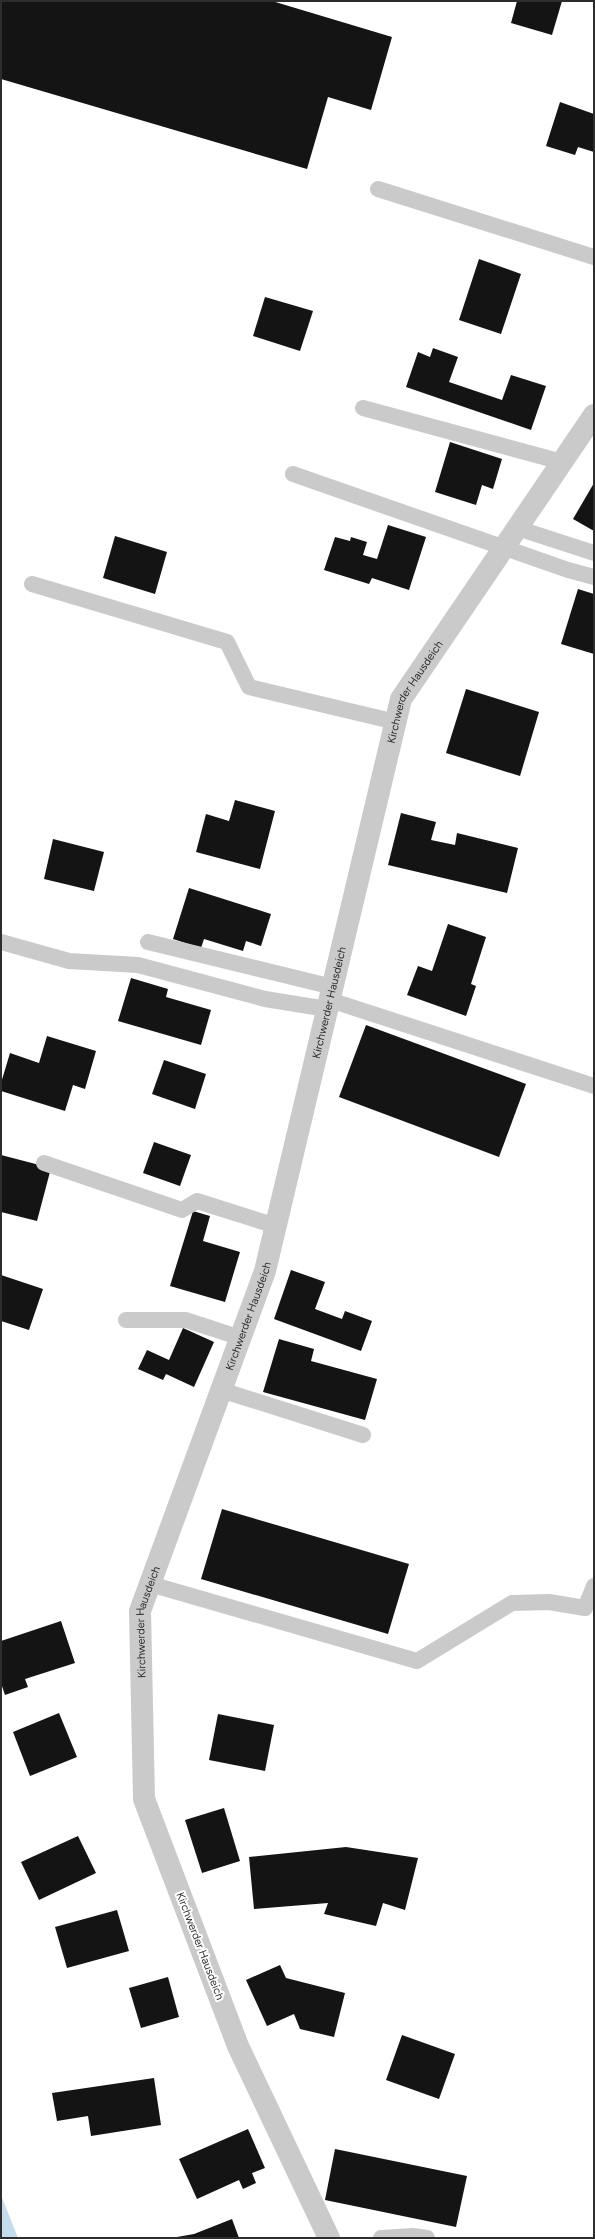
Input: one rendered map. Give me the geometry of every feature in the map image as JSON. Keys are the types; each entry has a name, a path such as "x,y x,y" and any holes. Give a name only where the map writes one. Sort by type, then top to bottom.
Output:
{"street":[{"name":"Kirchwerder Hausdeich","path":"329,2238 238,2046 144,1799 140,1612 265,1271 401,700 594,415"}],"lane":[{"path":"378,189 594,257"},
{"path":"363,408 562,462"},
{"path":"293,474 568,570 594,577"},
{"path":"517,528 594,553"},
{"path":"32,584 227,642 249,687 396,722"},
{"path":"1,942 69,961 138,965 265,999 330,998"},
{"path":"148,942 330,998 594,1086"},
{"path":"44,1163 182,1210 196,1201 276,1226"},
{"path":"126,1320 186,1320 241,1338"},
{"path":"221,1390 363,1435"},
{"path":"150,1584 417,1661 512,1603 549,1602 585,1608 594,1586"},
{"path":"381,2238 413,2236 427,2238"}],"water":[{"path":"1,2195 18,2238 1,2238"}],"building":[{"path":"1,1 272,1 392,37 371,110 328,97 307,169 1,79"},
{"path":"517,1 562,1 552,35 511,23"},
{"path":"560,102 594,114 594,152 578,147 575,155 546,146"},
{"path":"479,259 521,274 501,334 459,320"},
{"path":"265,297 313,311 300,351 253,336"},
{"path":"433,348 458,357 449,382 502,400 511,375 546,386 531,430 406,387 418,352 430,357"},
{"path":"450,442 502,459 493,489 482,485 476,505 435,492"},
{"path":"594,483 594,531 573,519"},
{"path":"388,525 426,537 409,590 372,578 369,584 324,570 335,537 350,541 351,537 367,542 363,555 377,559"},
{"path":"115,536 167,552 155,594 103,578"},
{"path":"578,589 594,594 594,654 561,644"},
{"path":"466,689 539,712 520,776 446,753"},
{"path":"235,800 275,811 260,869 196,852 206,814 229,821"},
{"path":"401,813 436,822 431,840 455,845 457,833 518,848 507,893 388,865"},
{"path":"53,839 104,852 94,891 44,879"},
{"path":"189,888 271,914 261,946 246,941 243,951 204,939 201,948 173,939"},
{"path":"448,924 486,937 471,984 476,986 466,1016 407,995 418,966 432,971"},
{"path":"131,978 168,989 166,997 211,1010 201,1045 118,1021"},
{"path":"366,1025 526,1084 499,1157 339,1097"},
{"path":"47,1036 96,1051 85,1089 73,1085 65,1111 1,1091 1,1083 10,1053 39,1063"},
{"path":"164,1060 206,1074 195,1109 152,1094"},
{"path":"154,1142 191,1155 180,1186 143,1173"},
{"path":"1,1155 51,1168 37,1221 1,1212"},
{"path":"193,1211 210,1216 203,1241 240,1252 225,1302 170,1286"},
{"path":"291,1270 325,1282 315,1309 342,1319 345,1311 372,1321 361,1351 274,1319"},
{"path":"1,1275 43,1289 29,1330 1,1321"},
{"path":"183,1328 214,1342 194,1387 166,1374 163,1380 138,1369 147,1350 169,1360"},
{"path":"279,1339 314,1349 311,1361 377,1379 365,1420 263,1392"},
{"path":"222,1509 409,1564 388,1634 201,1579"},
{"path":"61,1621 75,1663 25,1679 28,1687 5,1695 1,1683 1,1641"},
{"path":"59,1713 77,1757 30,1776 13,1732"},
{"path":"218,1714 274,1725 265,1771 209,1760"},
{"path":"224,1808 240,1861 202,1873 185,1820"},
{"path":"78,1836 96,1873 39,1900 21,1862"},
{"path":"346,1847 418,1858 405,1910 383,1903 376,1926 324,1914 328,1903 254,1909 249,1857"},
{"path":"117,1910 129,1951 67,1968 55,1927"},
{"path":"280,1965 286,1978 345,1993 334,2037 300,2029 294,2014 267,2026 246,1980"},
{"path":"168,1977 179,2017 141,2028 129,1988"},
{"path":"402,2035 455,2054 439,2099 386,2080"},
{"path":"154,2078 161,2125 91,2136 88,2116 57,2121 52,2093"},
{"path":"248,2129 265,2168 252,2173 256,2183 243,2189 239,2180 197,2199 179,2159"},
{"path":"335,2149 467,2176 456,2227 325,2200"},
{"path":"232,2219 239,2238 171,2238 194,2234"}]}
